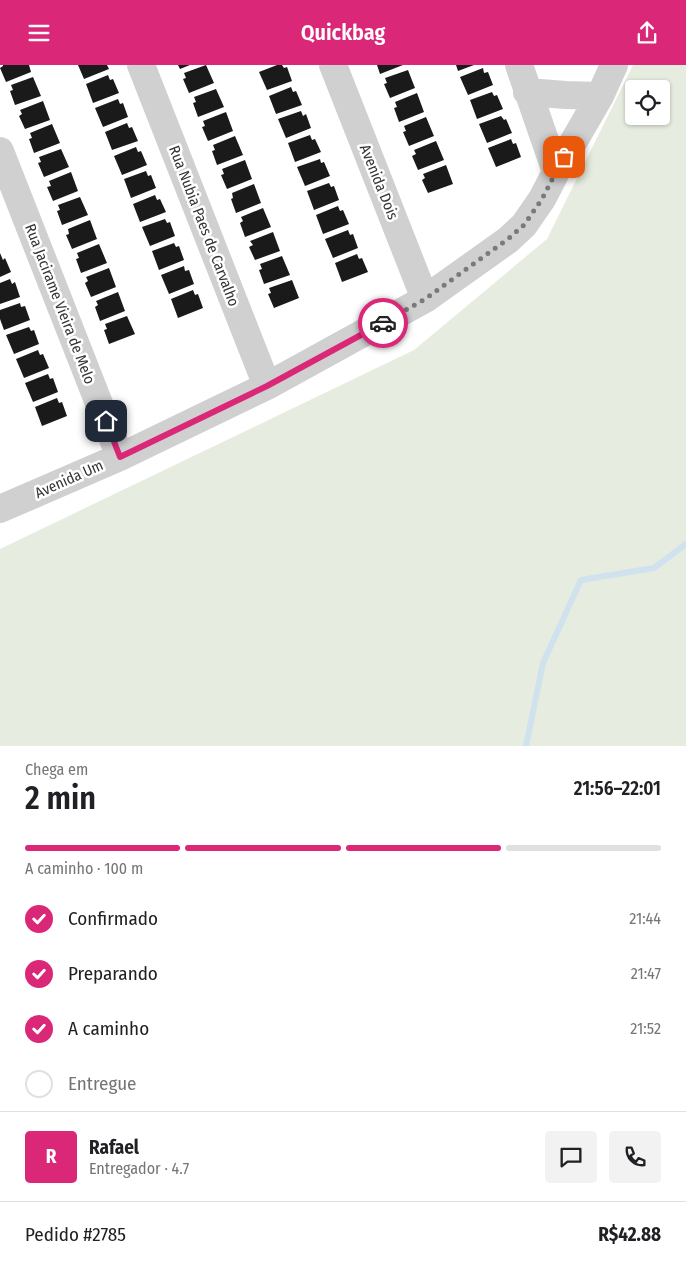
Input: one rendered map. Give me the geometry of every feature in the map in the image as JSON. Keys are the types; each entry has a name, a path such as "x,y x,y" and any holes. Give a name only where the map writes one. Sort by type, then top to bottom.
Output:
{"street":[{"name":"Rua Nubia Paes de Carvalho","path":"141,65 267,386"},
{"name":"Avenida Dois","path":"332,65 425,299"},
{"path":"519,65 556,172"},
{"name":"Avenida Um","path":"0,509 120,457 267,386 425,299 508,239 524,225 542,199 600,95 614,65"},
{"path":"527,92 600,95"},
{"name":"Rua Jacirame Vieira de Melo","path":"0,151 120,457"}],"shaded area":[{"path":"633,65 686,65 686,746 0,746 0,549 414,350 547,239 625,81 625,125 670,125 670,80 626,80"}],"building":[{"path":"3,65 29,65 31,72 6,82 0,68"},
{"path":"78,65 107,65 109,69 84,79"},
{"path":"178,65 190,65 180,69"},
{"path":"206,65 214,83 189,93 183,79 186,78 184,73"},
{"path":"282,65 284,68 287,67 292,81 267,90 259,72"},
{"path":"377,65 403,65 380,74"},
{"path":"456,65 474,65 458,71"},
{"path":"483,68 484,73 488,72 493,85 468,95 460,77"},
{"path":"408,70 415,88 390,98 384,84 387,83 385,78"},
{"path":"108,75 110,80 113,79 119,93 93,103 86,84"},
{"path":"33,77 41,96 15,105 10,91 13,90 11,85"},
{"path":"291,87 293,92 296,91 302,105 276,114 269,96"},
{"path":"216,89 224,107 198,117 193,103 196,102 194,97"},
{"path":"492,92 494,96 497,95 503,109 477,119 470,100"},
{"path":"417,93 424,112 399,122 394,108 397,107 395,102"},
{"path":"118,99 120,104 123,103 128,117 103,127 95,108"},
{"path":"43,101 50,120 25,129 19,116 22,114 20,110"},
{"path":"301,111 303,116 306,114 311,128 286,138 278,119"},
{"path":"226,112 233,131 208,141 202,127 205,126 203,121"},
{"path":"501,116 504,120 506,119 512,133 487,143 479,124"},
{"path":"426,117 434,136 409,146 403,132 406,131 404,126"},
{"path":"127,123 129,128 132,127 138,141 112,150 105,132"},
{"path":"52,124 60,143 34,153 29,139 32,138 30,133"},
{"path":"310,135 312,140 315,139 321,152 295,162 288,143"},
{"path":"235,136 243,155 217,165 212,151 215,150 213,145"},
{"path":"511,139 513,144 516,143 521,157 496,167 488,148"},
{"path":"436,141 444,160 418,170 412,156 416,154 414,150"},
{"path":"136,147 138,152 141,151 147,165 122,175 114,156"},
{"path":"61,149 69,167 44,177 38,163 41,162 39,157"},
{"path":"320,159 321,163 324,162 330,176 305,186 297,167"},
{"path":"245,160 252,179 227,189 221,175 224,174 222,169"},
{"path":"446,165 453,184 428,193 422,180 425,178 423,174"},
{"path":"146,171 148,176 151,175 156,188 131,198 124,179"},
{"path":"71,172 78,191 53,201 47,187 51,186 49,181"},
{"path":"329,183 331,187 334,186 339,200 314,210 307,191"},
{"path":"254,184 261,203 236,213 231,199 233,198 232,193"},
{"path":"155,195 157,200 160,199 166,212 140,222 133,204"},
{"path":"80,197 88,215 62,225 57,211 60,210 58,205"},
{"path":"338,206 340,211 343,210 349,224 323,234 316,215"},
{"path":"263,208 271,227 245,237 240,223 243,221 241,217"},
{"path":"165,219 167,223 170,222 175,236 150,246 142,227"},
{"path":"90,220 97,239 72,249 66,235 69,234 68,229"},
{"path":"348,230 350,235 353,234 358,248 333,258 325,239"},
{"path":"273,232 280,251 255,260 249,247 253,245 250,241"},
{"path":"174,243 176,247 179,246 184,260 159,270 152,251"},
{"path":"99,244 107,263 81,273 76,259 79,258 77,253"},
{"path":"0,253 3,260 5,258 11,272 0,277"},
{"path":"357,254 359,259 362,258 368,272 342,282 335,263"},
{"path":"282,256 290,275 264,284 259,270 262,269 260,264"},
{"path":"184,266 185,271 189,270 194,284 169,294 161,275"},
{"path":"109,268 116,287 91,297 85,283 88,281 86,277"},
{"path":"10,279 12,284 15,282 20,297 0,304 0,283"},
{"path":"292,280 299,298 274,308 268,294 271,293 269,288"},
{"path":"193,290 195,295 198,294 203,308 178,318 171,299"},
{"path":"118,292 125,311 100,321 95,307 98,305 96,301"},
{"path":"20,303 21,307 25,306 30,320 4,330 0,319 0,310"},
{"path":"127,316 135,334 109,344 104,330 107,329 105,324"},
{"path":"29,327 31,331 34,330 39,344 14,354 6,335"},
{"path":"38,350 40,355 43,354 49,368 24,378 16,359"},
{"path":"48,374 50,379 53,378 58,392 33,402 25,383"},
{"path":"57,398 59,403 62,402 67,416 42,426 35,407"}],"waterway":[{"path":"526,746 543,663 581,580 654,568 686,544"}],"way so far":[{"path":"383,323 425,299 508,239 524,225 542,199 564,157"}],"route":[{"path":"106,421 120,457 267,386 383,323"}]}
